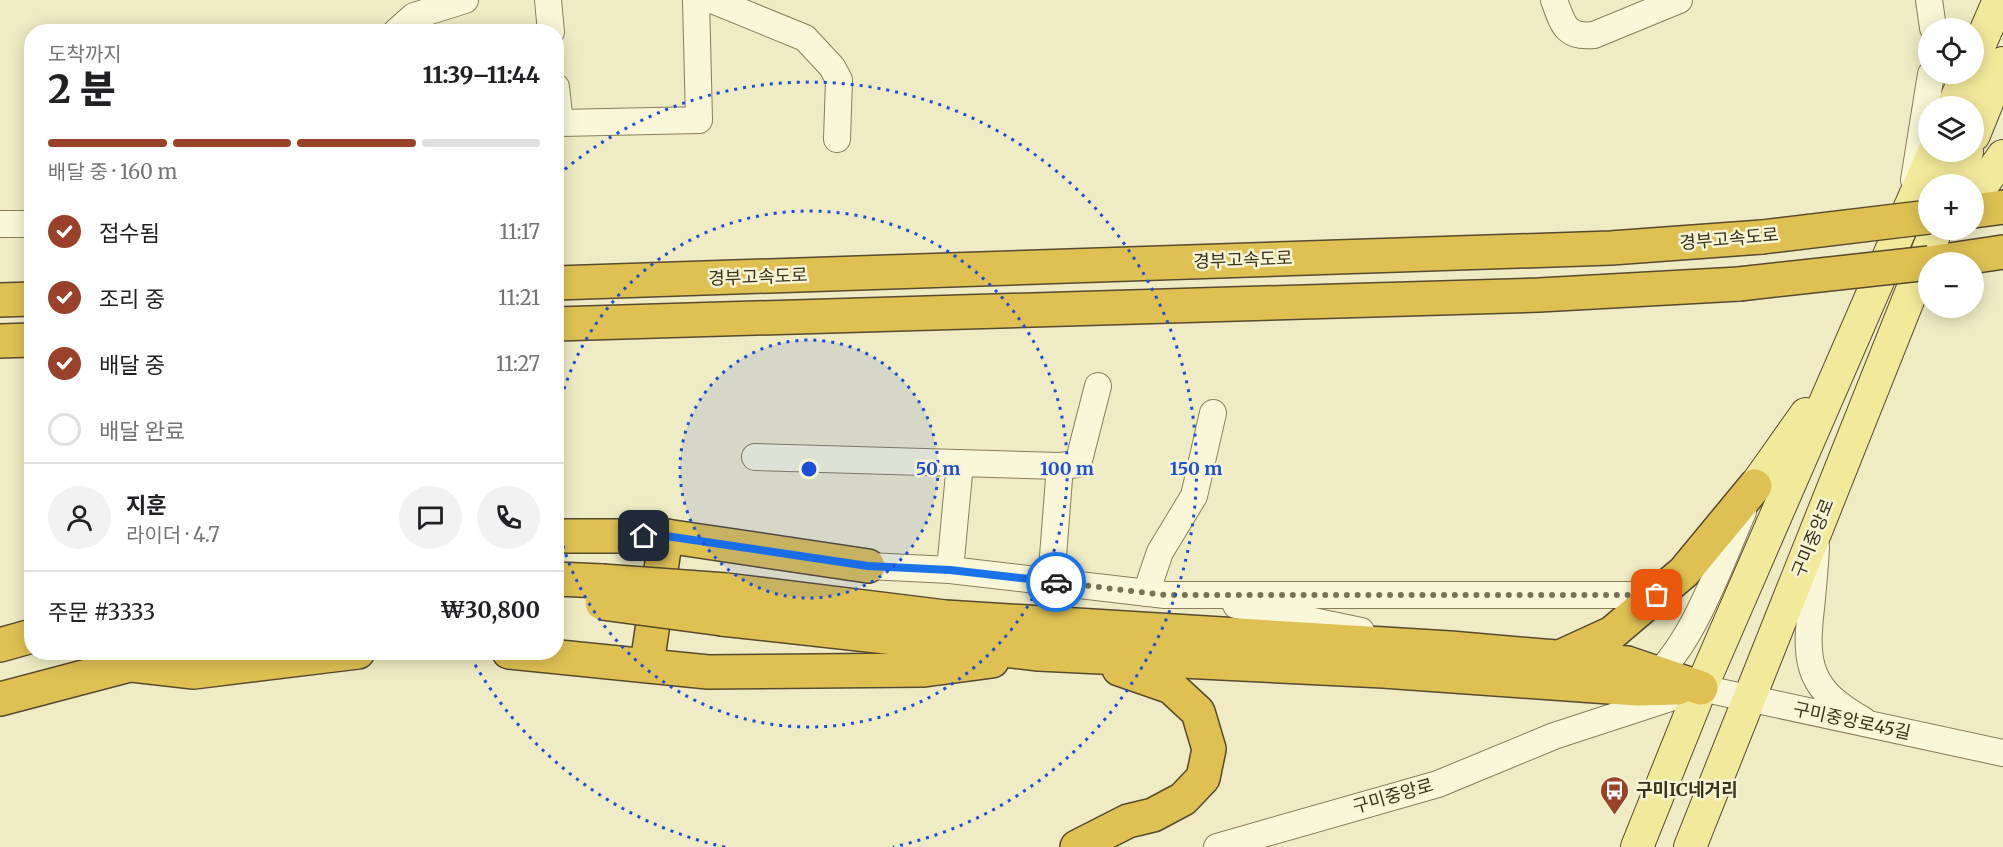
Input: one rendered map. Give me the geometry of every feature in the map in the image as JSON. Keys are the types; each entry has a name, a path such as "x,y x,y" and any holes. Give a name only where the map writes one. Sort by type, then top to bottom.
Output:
{"highway":[{"path":"1984,210 2003,207"},
{"name":"경부고속도로","path":"564,283 1611,248 1762,237 1918,213"},
{"path":"1984,256 2003,252"},
{"path":"564,324 1539,295 1738,284 1918,270"},
{"path":"0,300 24,299"},
{"path":"0,341 24,340"},
{"path":"1558,657 1590,645 1612,633 1684,572 1755,486"},
{"path":"564,536 666,536 868,566"},
{"path":"647,664 666,536"},
{"path":"564,581 602,592 724,604 1450,648 1626,663 1647,681"},
{"path":"564,599 602,592"},
{"path":"724,604 1039,654 1647,681 1701,688"},
{"path":"0,645 24,638"},
{"path":"564,657 708,672 924,670 1039,654"},
{"path":"1077,847 1128,821 1153,815 1183,799 1203,778 1209,749 1198,712 1171,687 1084,656"},
{"path":"0,699 148,660"},
{"path":"132,665 194,672 292,660"}],"main road":[{"path":"1984,35 1999,0"},
{"path":"1984,110 2003,63"},
{"path":"1984,183 2003,156"},
{"path":"1637,847 1701,688 1842,362 1918,215"},
{"name":"구미중앙로","path":"1690,847 1819,524 1918,290"},
{"path":"1755,486 1842,362"}],"street":[{"path":"405,24 414,16 465,0"},
{"path":"548,0 550,24"},
{"path":"564,123 699,120 696,0"},
{"path":"712,0 805,38 832,67 839,80 837,139"},
{"path":"1554,0 1564,25 1569,31 1581,36 1594,35 1679,0"},
{"path":"1929,0 1932,18"},
{"path":"1922,174 1930,84"},
{"path":"0,224 24,224"},
{"path":"755,457 1060,466 1078,464 1098,386"},
{"path":"1155,594 1160,552 1194,496 1213,412"},
{"path":"950,570 960,463"},
{"path":"1051,582 1060,466"},
{"path":"1554,736 1618,703 1647,681 1676,654 1705,598 1755,486"},
{"path":"1819,524 1807,635 1808,663 1826,693 1876,728"},
{"path":"868,566 950,570 1155,594 1657,595"},
{"path":"1191,595 1450,648"},
{"name":"구미중앙로45길","path":"1701,688 1876,728 2003,753"},
{"name":"구미중앙로","path":"1216,847 1438,784 1554,736 1701,688"}],"way so far":[{"path":"1056,582 1165,595 1657,595"}],"place":[{"name":"구미IC네거리","path":"1615,816"}],"route":[{"path":"644,536 666,536 868,566 950,570 1056,582"}]}
